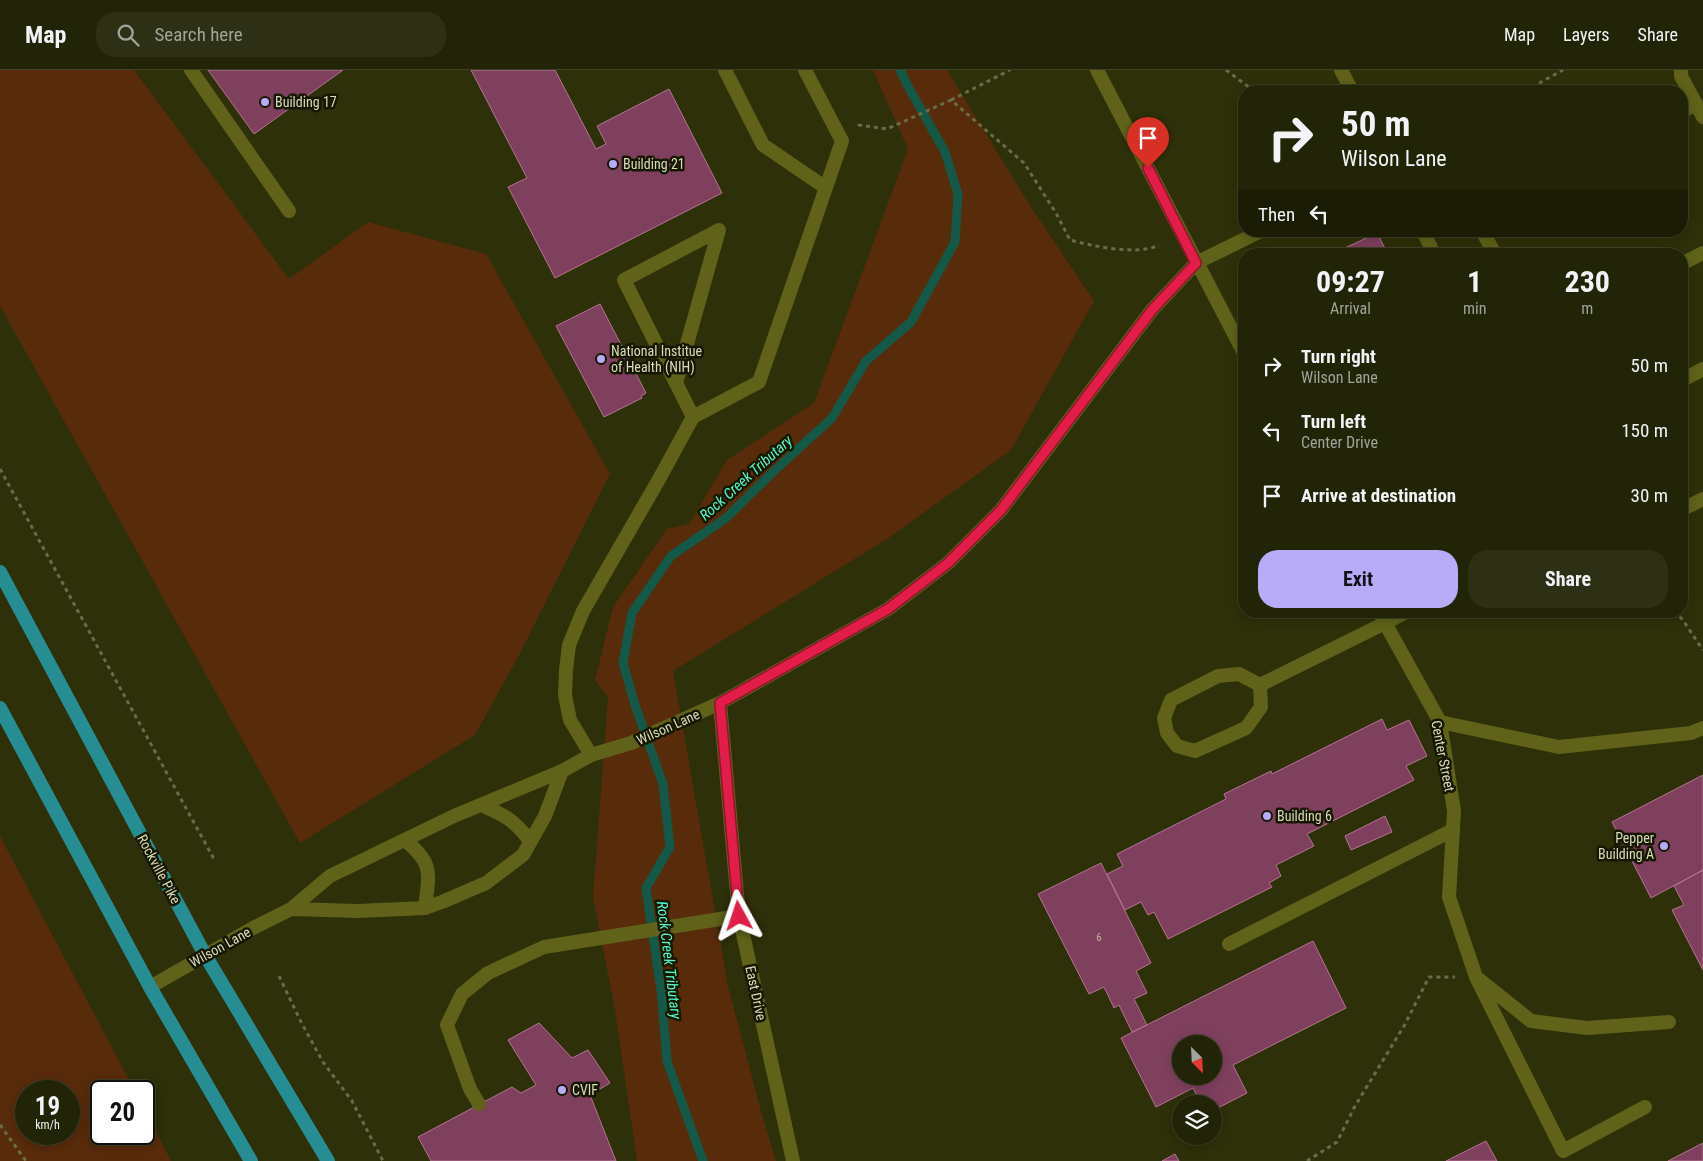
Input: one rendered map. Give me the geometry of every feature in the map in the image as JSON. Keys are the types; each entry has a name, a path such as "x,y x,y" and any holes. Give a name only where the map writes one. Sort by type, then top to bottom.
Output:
{"main road":[{"name":"Rockville Pike","path":"0,572 205,955 328,1161"},
{"path":"0,708 150,986 251,1161"}],"street":[{"path":"191,70 289,211"},
{"path":"725,70 763,145 826,188"},
{"path":"591,755 570,720 565,695 569,645 582,611 693,417 759,382 842,141 805,70"},
{"path":"1097,70 1238,342"},
{"path":"1341,70 1349,85"},
{"path":"1681,70 1686,85"},
{"path":"1688,88 1703,118"},
{"path":"1688,108 1696,104"},
{"path":"676,383 719,230 624,280 693,417"},
{"path":"1196,263 1249,237"},
{"path":"1485,237 1492,248"},
{"path":"1688,260 1703,252"},
{"name":"Wilson Lane","path":"150,986 291,909 330,876 481,805 562,771 591,755 631,743 720,703 888,609 948,563 1001,510 1152,310 1196,263"},
{"path":"1688,378 1703,370"},
{"path":"1688,507 1703,500"},
{"path":"1260,685 1380,618"},
{"name":"Center Street","path":"1383,618 1440,722 1454,811 1449,898 1476,977 1563,1151 1645,1107"},
{"path":"1239,674 1260,685 1261,707 1246,728 1194,751 1177,746 1167,733 1164,718 1171,700 1218,676 1239,674"},
{"name":"East Drive","path":"720,703 739,916 793,1161"},
{"path":"1440,722 1559,747 1691,733 1703,728"},
{"name":"Wilson Lane","path":"291,909 358,911 425,908 486,883 522,855 545,816 562,771"},
{"path":"481,805 506,816 516,824 530,842"},
{"path":"1229,944 1453,830"},
{"path":"405,840 425,860 428,876 425,908"},
{"path":"479,1104 470,1089 447,1025 462,994 488,973 544,947 739,916"},
{"path":"1476,977 1531,1021 1587,1028 1669,1022"}],"path":[{"path":"855,117 860,125 887,129 943,105 1010,70"},
{"path":"1226,70 1246,85"},
{"path":"1536,85 1564,70"},
{"path":"951,100 1024,163 1056,213 1070,240 1099,248 1150,250 1159,245"},
{"path":"0,469 215,861"},
{"path":"1681,618 1703,650"},
{"path":"279,976 323,1062 352,1101 383,1161"},
{"path":"1307,1161 1337,1142 1355,1106 1404,1026 1429,977 1476,977"},
{"path":"0,1125 26,1161"}],"shaded area":[{"path":"0,70 134,70 289,279 368,222 486,254 610,474 518,657 475,735 300,843 0,306"},
{"path":"873,70 947,70 1027,201 1094,301 1011,450 887,539 673,671 728,986 776,1161 637,1161 615,1010 593,897 608,698 595,680 613,607 667,529 689,524 727,460 814,403 908,149"},
{"path":"0,836 129,1080 90,1080 90,1145 155,1145 155,1130 171,1161 0,1161"}],"building":[{"name":"Building 17","path":"208,70 343,70 254,134"},
{"name":"Building 21","path":"471,70 555,70 596,149 606,144 597,126 669,89 722,193 555,278 508,187 527,178"},
{"path":"1368,237 1379,237 1385,248 1345,248"},
{"name":"National Institue of Health (NIH)","path":"600,304 646,393 641,396 642,398 604,417 556,326"},
{"name":"Building 6","path":"1382,719 1387,730 1409,720 1427,756 1406,766 1414,780 1307,834 1314,846 1276,865 1281,876 1269,883 1272,887 1168,939 1154,912 1148,915 1141,902 1125,910 1107,874 1123,866 1117,854 1226,799 1224,794 1271,771 1272,774"},
{"name":"Pepper Building A","path":"1703,775 1703,870 1651,898 1612,822"},
{"path":"1385,816 1392,832 1351,850 1345,836"},
{"path":"1101,863 1151,963 1136,971 1147,993 1134,999 1147,1025 1132,1032 1119,1005 1114,1008 1104,987 1089,994 1038,894"},
{"path":"1703,870 1703,970 1672,910 1684,905 1674,886"},
{"path":"1313,941 1346,1008 1233,1065 1247,1093 1222,1106 1222,1095 1196,1095 1193,1088 1179,1095 1172,1095 1172,1099 1156,1107 1121,1038"},
{"name":"CVIF","path":"539,1023 572,1058 588,1050 610,1083 590,1095 616,1161 431,1161 418,1137 512,1087 521,1093 536,1085 508,1040"},
{"path":"1486,1141 1497,1161 1446,1161"},
{"path":"1703,1143 1703,1161 1668,1161"},
{"path":"1175,1154 1179,1161 1162,1161"}],"waterway":[{"name":"Rock Creek Tributary","path":"703,1161 667,1061 661,990 646,888 670,847 663,784 635,705 623,663 632,613 671,556 726,518 832,418 866,361 911,322 955,242 958,194 945,152 900,70"}],"place":[{"name":"Building 17","path":"265,102"},
{"name":"Building 21","path":"613,164"},
{"name":"National Institue of Health (NIH)","path":"601,359"},
{"name":"Building 6","path":"1267,816"},
{"name":"Pepper Building A","path":"1664,846"},
{"name":"CVIF","path":"562,1090"}],"route":[{"path":"739,916 720,703 888,609 948,563 1001,510 1152,310 1196,263 1148,168"}]}
